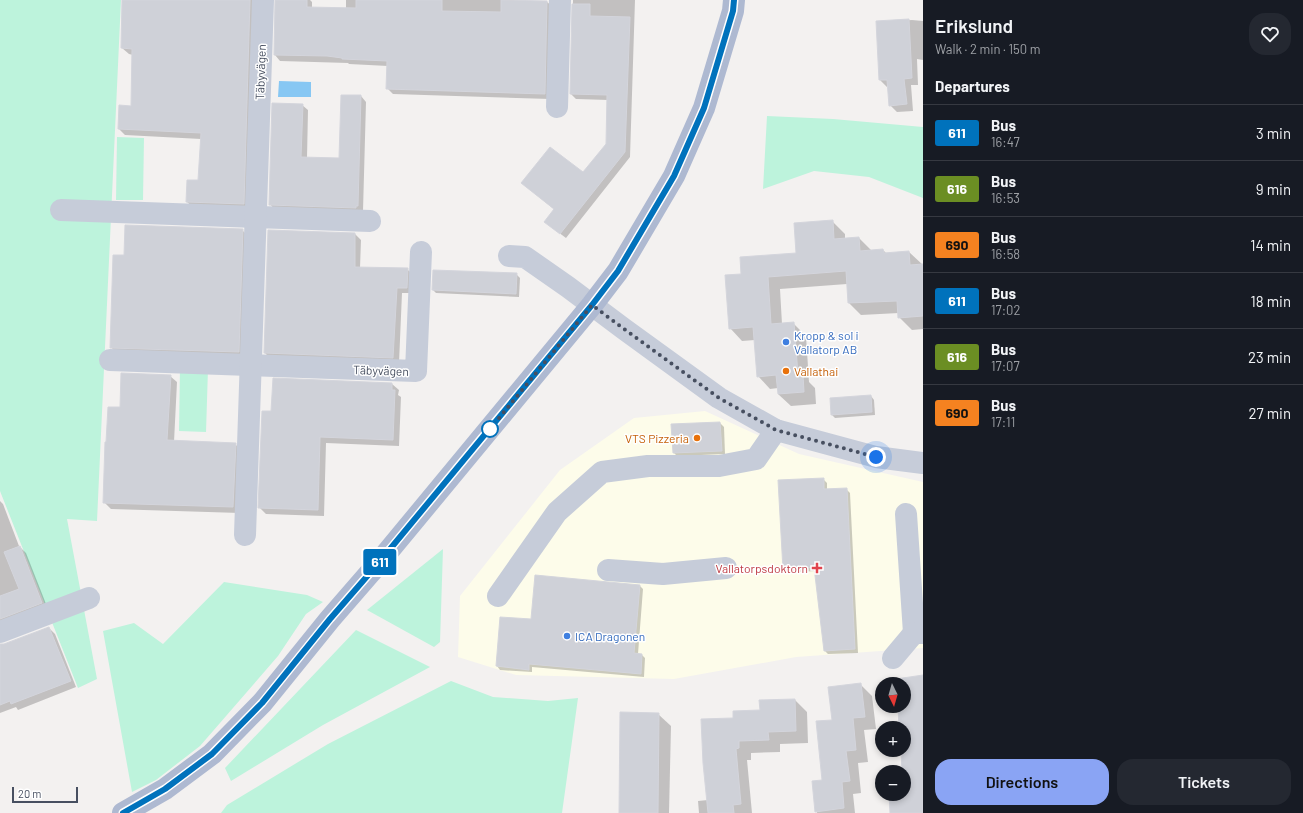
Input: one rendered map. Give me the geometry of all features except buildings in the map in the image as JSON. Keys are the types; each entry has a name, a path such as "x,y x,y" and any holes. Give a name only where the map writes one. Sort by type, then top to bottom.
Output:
{"main road":[{"path":"123,813 165,789 212,754 262,703 330,619 376,566 592,305 618,271 674,176 704,108 733,11 734,0"}],"street":[{"name":"Täbyvägen","path":"245,534 263,0"},
{"path":"557,107 560,0"},
{"path":"61,210 370,221"},
{"name":"Täbyvägen","path":"110,360 416,371 422,252"},
{"path":"509,256 525,257 568,286 719,398 776,430 876,457 923,463"},
{"path":"498,596 557,512 602,472 648,466 719,466 756,459 776,430"},
{"path":"893,658 918,633 906,514"},
{"path":"608,570 663,574 726,568"},
{"path":"0,632 89,598"}],"shaded area":[{"path":"705,411 799,454 923,482 923,648 796,657 674,679 516,675 458,657 460,596 560,470 634,418"}],"green space":[{"path":"0,0 121,0 97,521 67,519 97,679 78,688 0,491"},
{"path":"767,116 833,119 923,127 923,198 869,177 814,171 763,189"},
{"path":"117,137 144,138 143,200 116,200"},
{"path":"180,368 208,369 206,432 179,431"},
{"path":"443,549 440,642 434,647 367,610"},
{"path":"224,582 307,595 323,602 306,614 278,656 200,746 156,780 132,792 103,631 134,623 163,644"},
{"path":"356,630 430,667 323,725 231,781 225,768"},
{"path":"451,681 493,697 548,701 578,698 562,813 221,813 227,805 328,744"}],"water":[{"path":"279,81 311,82 311,97 278,97"}],"bus line":[{"name":"611","path":"123,813 165,789 212,754 262,703 330,619 376,566 592,305 618,271 674,176 704,108 733,11 734,0"}],"place":[{"name":"Kropp & sol i Vallatorp AB","path":"786,342"},
{"name":"Vallathai","path":"786,371"},
{"name":"VTS Pizzeria","path":"697,438"},
{"name":"Vallatorpsdoktorn","path":"817,568"},
{"name":"ICA Dragonen","path":"567,636"}],"route":[{"path":"490,429 592,305 719,398 776,430 876,457"}]}
